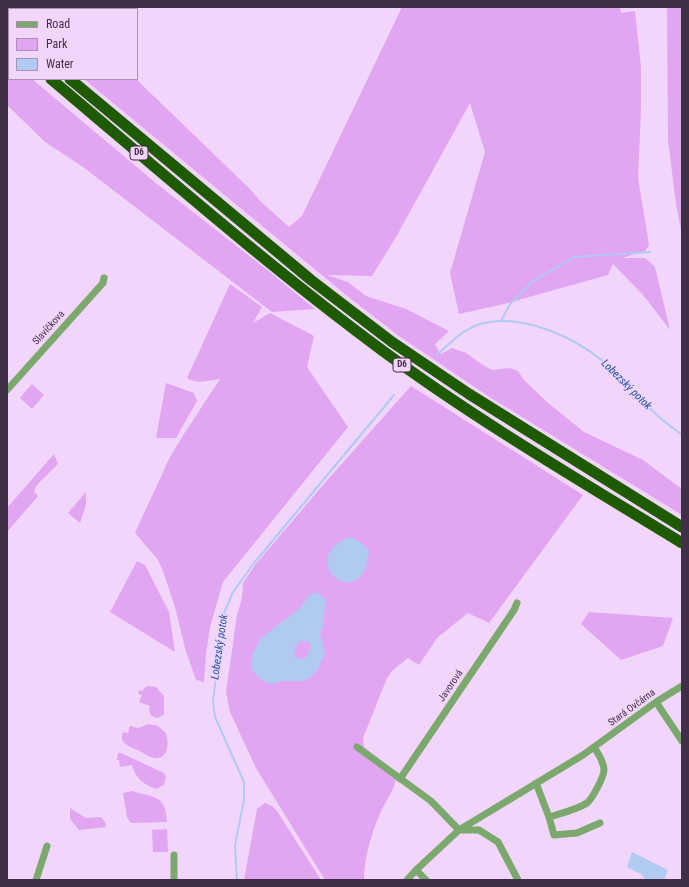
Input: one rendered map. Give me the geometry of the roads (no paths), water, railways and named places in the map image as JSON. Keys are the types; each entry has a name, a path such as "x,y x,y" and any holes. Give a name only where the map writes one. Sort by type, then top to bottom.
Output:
{"highway":[{"name":"D6","path":"52,80 304,291 383,351 455,402 682,543"},
{"name":"D6","path":"71,80 311,280 392,342 469,394 682,527"}],"street":[{"name":"Slavíčkova","path":"7,390 103,283 104,278"},
{"name":"Javorová","path":"400,779 514,610 517,603"},
{"name":"Stará Ovčárna","path":"407,880 459,830 594,747 656,702 682,686"},
{"path":"656,702 682,741"},
{"path":"357,747 431,801 459,830 478,830 498,842 518,880"},
{"path":"549,817 570,811 588,802 597,787 604,770 599,755 594,747"},
{"path":"536,783 554,835 578,832 600,823"},
{"path":"36,880 47,846"},
{"path":"174,855 174,880"},
{"path":"416,870 426,880"}],"water":[{"path":"352,537 369,550 367,564 362,574 356,580 351,582 340,581 335,578 328,568 328,557 330,552 337,544"},
{"path":"316,592 326,599 323,626 320,634 325,653 318,669 311,677 303,681 282,681 273,684 263,681 253,672 251,664 252,655 261,638 300,608 309,595","holes":["301,641 308,642 310,644 308,654 302,659 295,656 295,650 299,643"]},
{"path":"632,852 668,870 664,880 646,880 641,874 627,867"}],"waterway":[{"path":"501,321 510,304 533,281 574,257 650,252"},
{"name":"Lobezský potok","path":"437,355 464,332 484,323 499,321 515,322 548,330 578,344 604,362 649,408 682,435"},
{"name":"Lobezský potok","path":"237,880 235,845 244,800 244,782 215,717 213,701 224,613 233,592 254,563 394,395"}]}
